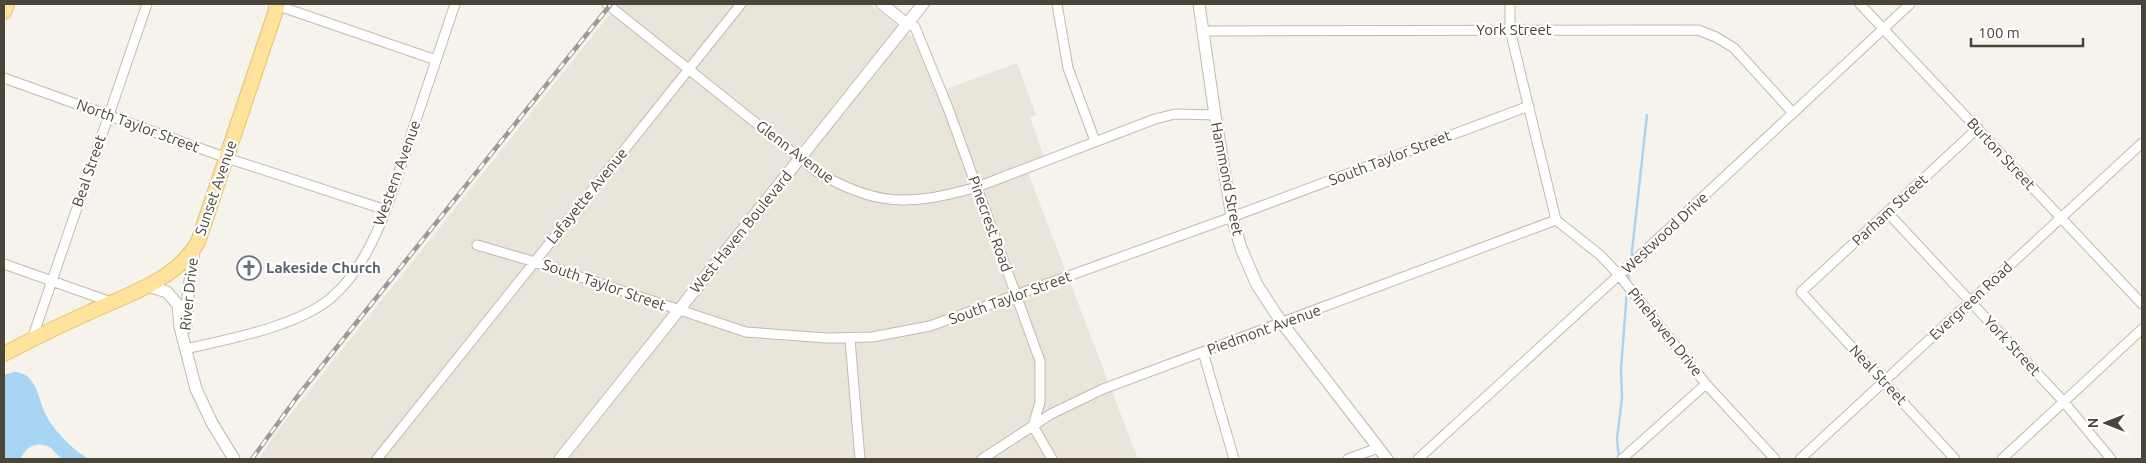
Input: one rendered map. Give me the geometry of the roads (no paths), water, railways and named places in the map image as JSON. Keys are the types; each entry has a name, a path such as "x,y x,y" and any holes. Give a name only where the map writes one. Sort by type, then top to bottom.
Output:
{"main road":[{"path":"4,12 6,4"},
{"name":"Sunset Avenue","path":"4,354 32,339 148,286 177,267 194,249 198,242 276,4"}],"street":[{"name":"Beal Street","path":"32,339 147,4"},
{"path":"276,4 436,60"},
{"name":"Western Avenue","path":"185,344 236,338 298,317 330,299 354,271 386,210 455,4"},
{"name":"Glenn Avenue","path":"608,4 816,171 852,191 881,198 900,200 937,197 977,188 1155,119 1175,114 1215,115"},
{"name":"Lafayette Avenue","path":"377,459 741,4"},
{"path":"882,4 907,24"},
{"name":"West Haven Boulevard","path":"560,459 923,4"},
{"path":"1057,4 1068,68 1095,141"},
{"name":"Hammond Street","path":"1199,4 1232,217 1241,248 1258,285 1282,323 1387,459"},
{"path":"1510,4 1510,30 1556,220"},
{"name":"Burton Street","path":"1860,4 2142,304"},
{"name":"Westwood Drive","path":"1418,459 1620,276 1910,4"},
{"name":"Pinecrest Road","path":"907,24 916,27 948,108 1040,361 1040,402 1033,426"},
{"name":"York Street","path":"1203,31 1698,30 1716,37 1734,48 1793,113"},
{"name":"North Taylor Street","path":"4,78 226,158 386,210"},
{"name":"South Taylor Street","path":"477,245 535,262 746,332 801,337 850,338 897,333 930,326 1017,295 1529,106"},
{"name":"Parham Street","path":"1801,292 1978,128"},
{"name":"Evergreen Road","path":"1800,459 2142,143"},
{"name":"York Street","path":"1888,212 2064,402 2111,459"},
{"name":"Pinehaven Drive","path":"1556,220 1600,255 1620,276 1706,384 1776,459"},
{"name":"Piedmont Avenue","path":"982,459 1033,426 1080,399 1556,220"},
{"name":"River Drive","path":"185,344 194,249"},
{"path":"4,264 111,302"},
{"name":"River Drive","path":"148,286 162,289 174,298 178,305 180,327 196,389 212,423 233,459"},
{"name":"Neal Street","path":"1801,292 1955,459"},
{"path":"2002,459 2142,330"},
{"path":"850,338 860,459"},
{"path":"1203,352 1234,459"},
{"path":"1622,459 1706,384"},
{"path":"1033,426 1052,459"},
{"path":"1348,459 1378,448"}],"water":[{"path":"14,372 22,373 28,377 36,388 46,415 54,428 71,446 89,459 62,459 51,448 37,445 29,448 21,459 4,459 4,375"}],"waterway":[{"path":"1631,260 1647,115"},
{"path":"1628,282 1630,268"},
{"path":"1619,459 1617,439 1622,398 1621,368 1627,290"}],"railway":[{"path":"252,459 297,397 611,4"}],"place":[{"name":"Lakeside Church","path":"249,268"}]}
